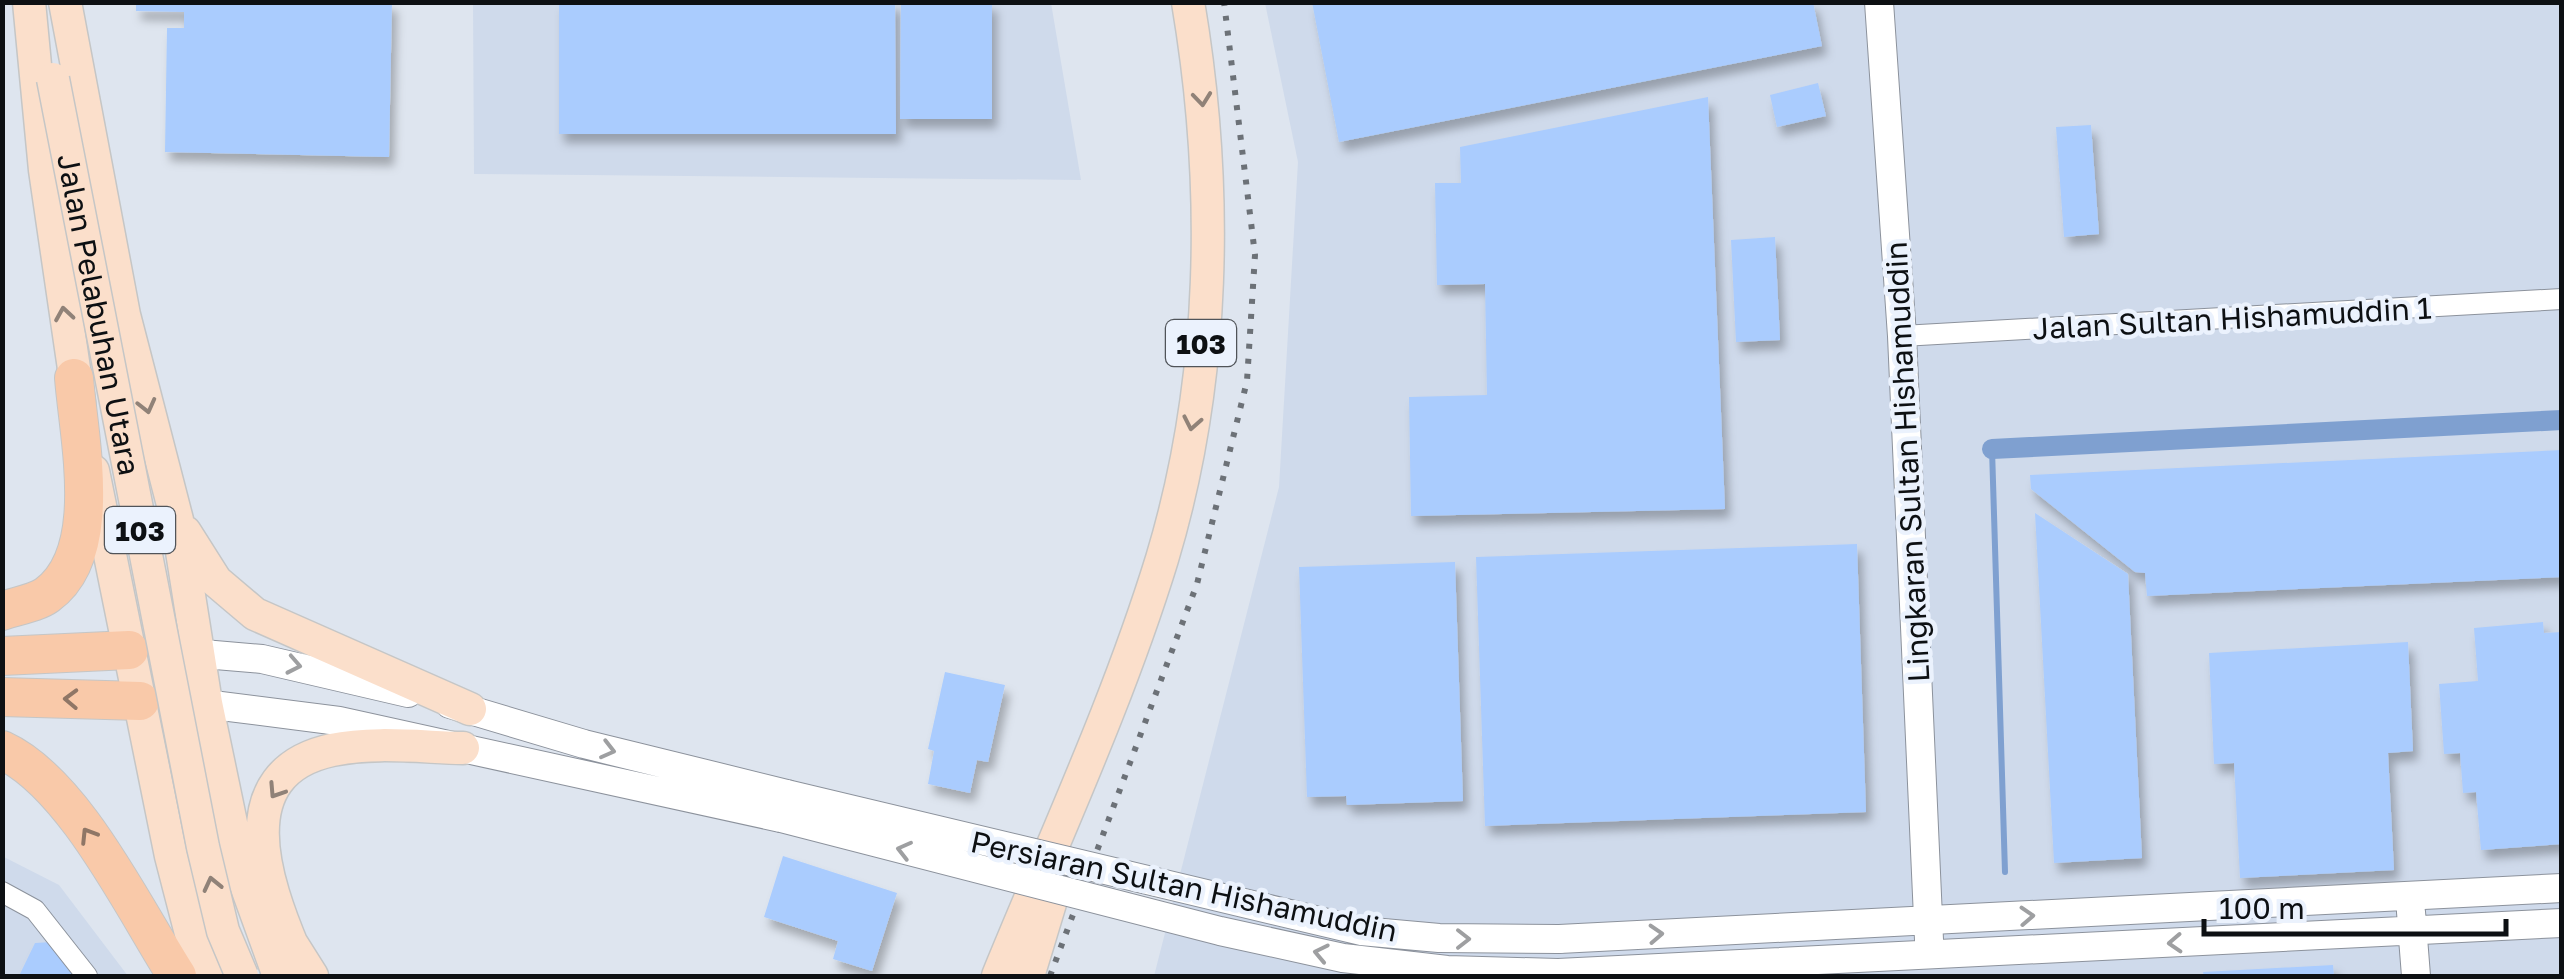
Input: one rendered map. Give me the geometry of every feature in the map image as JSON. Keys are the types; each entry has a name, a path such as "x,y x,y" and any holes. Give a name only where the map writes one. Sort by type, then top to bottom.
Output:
{"highway":[{"path":"2,610 46,596 72,570 84,528 74,378"},
{"path":"2,656 129,650"},
{"path":"2,696 140,701"},
{"path":"2,750 18,757 68,804 177,976"}],"main road":[{"path":"29,2 34,80 74,378 174,870 195,948 210,976"},
{"name":"Jalan Pelabuhan Utara","path":"39,2 203,847 223,931 242,976"},
{"path":"65,2 124,315 177,520 206,703 224,788 295,968"},
{"name":"103","path":"1028,976 1121,675 1163,556 1196,404 1209,225 1208,157 1188,2"},
{"path":"177,520 216,580 254,614 470,709"},
{"path":"998,976 1121,675"},
{"path":"295,968 260,840 265,809 280,782 302,763 328,751 366,746 462,748"}],"street":[{"name":"Lingkaran Sultan Hishamuddin","path":"1878,2 1902,336 1930,956"},
{"name":"Jalan Sultan Hishamuddin 1","path":"1902,336 2562,299"},
{"name":"Persiaran Sultan Hishamuddin","path":"129,650 198,652 310,668 470,709 784,806 1220,931 1343,958 1447,970 1558,973 2562,923"},
{"name":"Persiaran Sultan Hishamuddin","path":"140,701 278,710 462,748 784,806 1361,931 1440,938 1559,939 2562,888"},
{"path":"2,892 36,910 86,976"},
{"path":"2409,896 2416,976"}],"shaded area":[{"path":"473,3 1051,3 1081,180 474,174"},
{"path":"1265,3 2561,3 2561,976 1154,976 1279,487 1298,162"},
{"path":"2,856 59,885 128,976 3,976"}],"building":[{"path":"136,2 392,2 389,157 165,152 167,28 184,28 184,12 136,11"},
{"path":"559,2 895,2 896,134 559,134"},
{"path":"901,2 992,2 992,119 900,119"},
{"path":"1312,2 1813,2 1822,46 1339,142"},
{"path":"1818,83 1826,116 1777,127 1770,95"},
{"path":"1708,97 1725,509 1411,516 1409,397 1487,395 1485,284 1437,285 1435,183 1461,183 1460,147"},
{"path":"2091,125 2099,234 2064,237 2056,127"},
{"path":"1775,237 1780,340 1736,342 1731,240"},
{"path":"2562,450 2562,577 2147,596 2145,573 2135,572 2031,489 2030,475"},
{"path":"2035,513 2128,574 2142,858 2054,863"},
{"path":"1857,544 1866,812 1485,826 1476,557"},
{"path":"1455,562 1463,801 1347,805 1346,796 1307,797 1299,567"},
{"path":"2543,622 2544,633 2562,632 2562,844 2481,850 2476,792 2463,793 2460,753 2444,754 2439,684 2478,681 2474,628"},
{"path":"2408,642 2413,751 2388,753 2394,870 2240,878 2234,763 2214,764 2209,653"},
{"path":"945,672 1005,685 988,762 977,760 970,793 928,784 934,751 928,749"},
{"path":"783,856 897,893 872,971 833,959 838,941 764,917"},
{"path":"52,942 79,976 19,976 35,943"},
{"path":"2333,965 2334,976 2204,976 2203,972"}],"waterway":[{"path":"1992,449 2562,420"},
{"path":"1992,449 2005,872"}],"railway":[{"path":"1050,976 1197,584 1247,381 1255,255 1224,2"}]}
